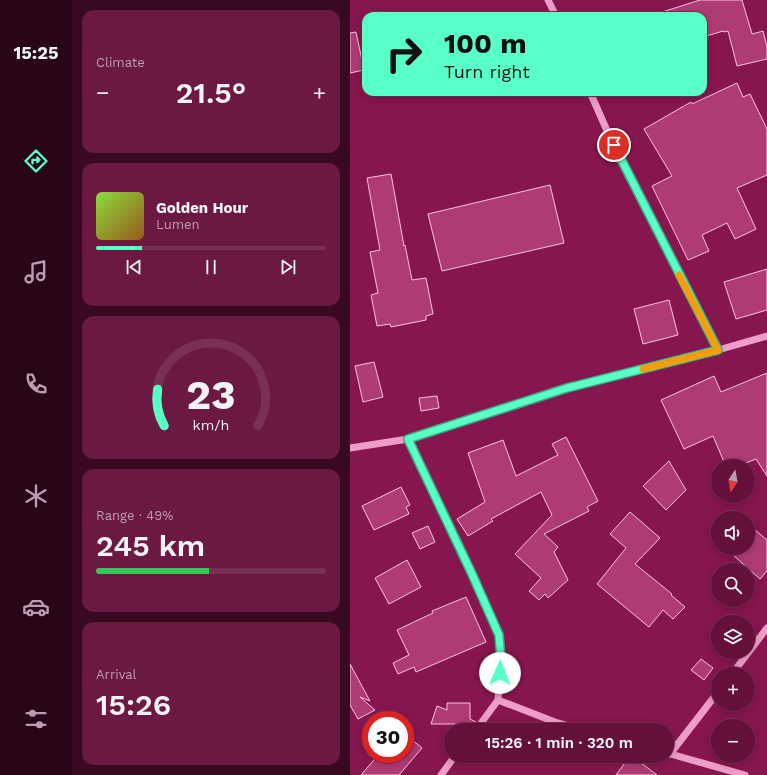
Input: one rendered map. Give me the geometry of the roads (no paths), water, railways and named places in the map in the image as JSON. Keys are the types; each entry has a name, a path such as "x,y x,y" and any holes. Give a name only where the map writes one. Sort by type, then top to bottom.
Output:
{"street":[{"path":"548,0 554,12"},
{"path":"592,96 619,158 718,350"},
{"path":"350,448 408,439 567,388 718,350 767,336"},
{"path":"408,439 499,635 501,660 498,700 481,723"},
{"path":"737,667 767,628"},
{"path":"498,700 558,723"},
{"path":"674,748 711,701"},
{"path":"674,755 745,775"},
{"path":"441,775 450,763"}]}
